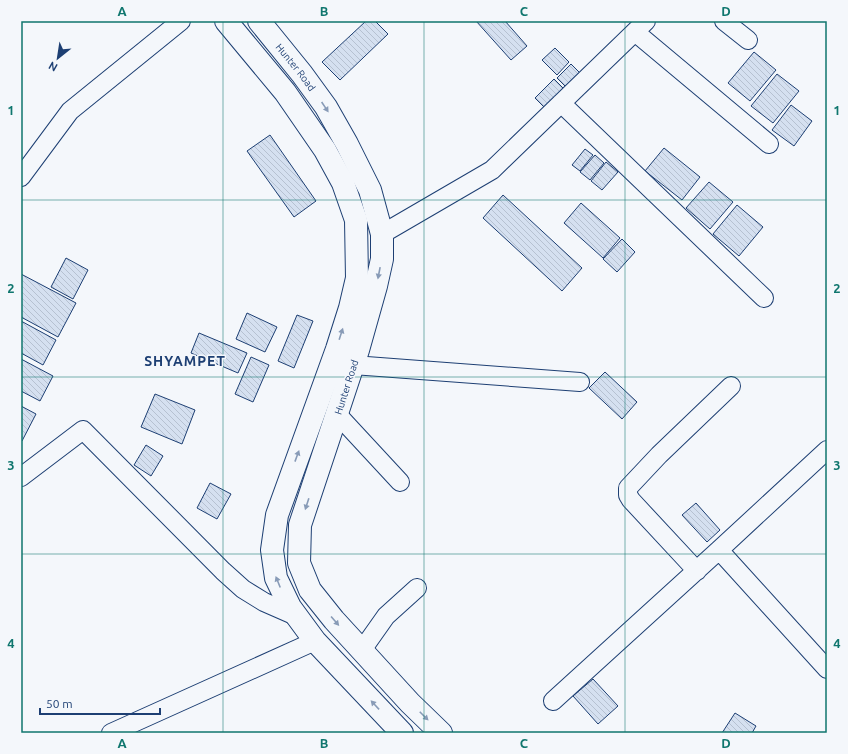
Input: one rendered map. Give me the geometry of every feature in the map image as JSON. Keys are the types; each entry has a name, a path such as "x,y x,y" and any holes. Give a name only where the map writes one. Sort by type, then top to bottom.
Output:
{"main road":[{"name":"Hunter Road","path":"226,21 285,92 325,150 343,183 356,220 357,278 350,308 337,349 277,515 272,550 276,578 290,607 315,640 399,732"},
{"name":"Hunter Road","path":"259,21 302,74 326,107 347,144 370,190 382,234 382,259 376,286 353,365 300,525 299,563 310,590 334,620 441,733"}],"street":[{"path":"21,177 70,112 180,21"},
{"path":"724,21 748,40"},
{"path":"382,234 492,170 640,27 769,144"},
{"path":"561,103 764,298"},
{"path":"353,365 580,382"},
{"path":"697,571 631,500 628,495 628,488 659,455 731,386"},
{"path":"337,414 400,482"},
{"path":"21,477 83,430 218,566 243,589 264,602 296,616"},
{"path":"553,701 720,550 827,450"},
{"path":"720,550 827,669"},
{"path":"362,650 386,616 417,588"},
{"path":"111,733 315,640"}],"building":[{"path":"366,21 375,21 388,34 340,80 322,62"},
{"path":"476,21 505,21 527,46 511,60"},
{"path":"555,48 569,62 557,75 542,60"},
{"path":"754,52 776,70 750,101 728,83"},
{"path":"571,64 581,74 566,87 557,78"},
{"path":"777,74 799,91 773,123 751,106"},
{"path":"554,79 565,90 546,109 535,98"},
{"path":"791,105 812,121 794,146 772,130"},
{"path":"270,135 316,201 294,217 247,151"},
{"path":"664,148 700,177 682,200 645,171"},
{"path":"585,149 593,155 580,171 572,165"},
{"path":"595,155 604,163 590,180 580,172"},
{"path":"606,162 618,172 602,190 591,181"},
{"path":"709,182 733,202 710,229 686,208"},
{"path":"503,195 582,268 562,291 483,218"},
{"path":"581,203 620,238 603,258 564,223"},
{"path":"737,205 763,227 739,256 713,234"},
{"path":"622,239 635,252 617,272 603,259"},
{"path":"66,258 88,270 73,299 51,287"},
{"path":"21,274 76,303 58,337 21,317"},
{"path":"247,313 277,327 265,352 236,339"},
{"path":"297,315 313,321 294,368 278,361"},
{"path":"21,321 56,340 43,365 21,353"},
{"path":"199,333 247,353 238,373 191,353"},
{"path":"251,357 269,365 253,402 235,394"},
{"path":"21,359 53,376 40,401 21,391"},
{"path":"605,372 637,402 622,419 589,388"},
{"path":"155,394 195,410 182,444 141,427"},
{"path":"21,406 36,414 22,441 21,440"},
{"path":"146,445 163,456 151,476 134,465"},
{"path":"210,483 231,494 217,519 197,508"},
{"path":"696,503 720,530 707,542 682,515"},
{"path":"593,679 618,706 598,724 573,696"},
{"path":"735,713 756,726 752,733 722,733"}],"district":[{"name":"SHYAMPET","path":"185,361"}]}
